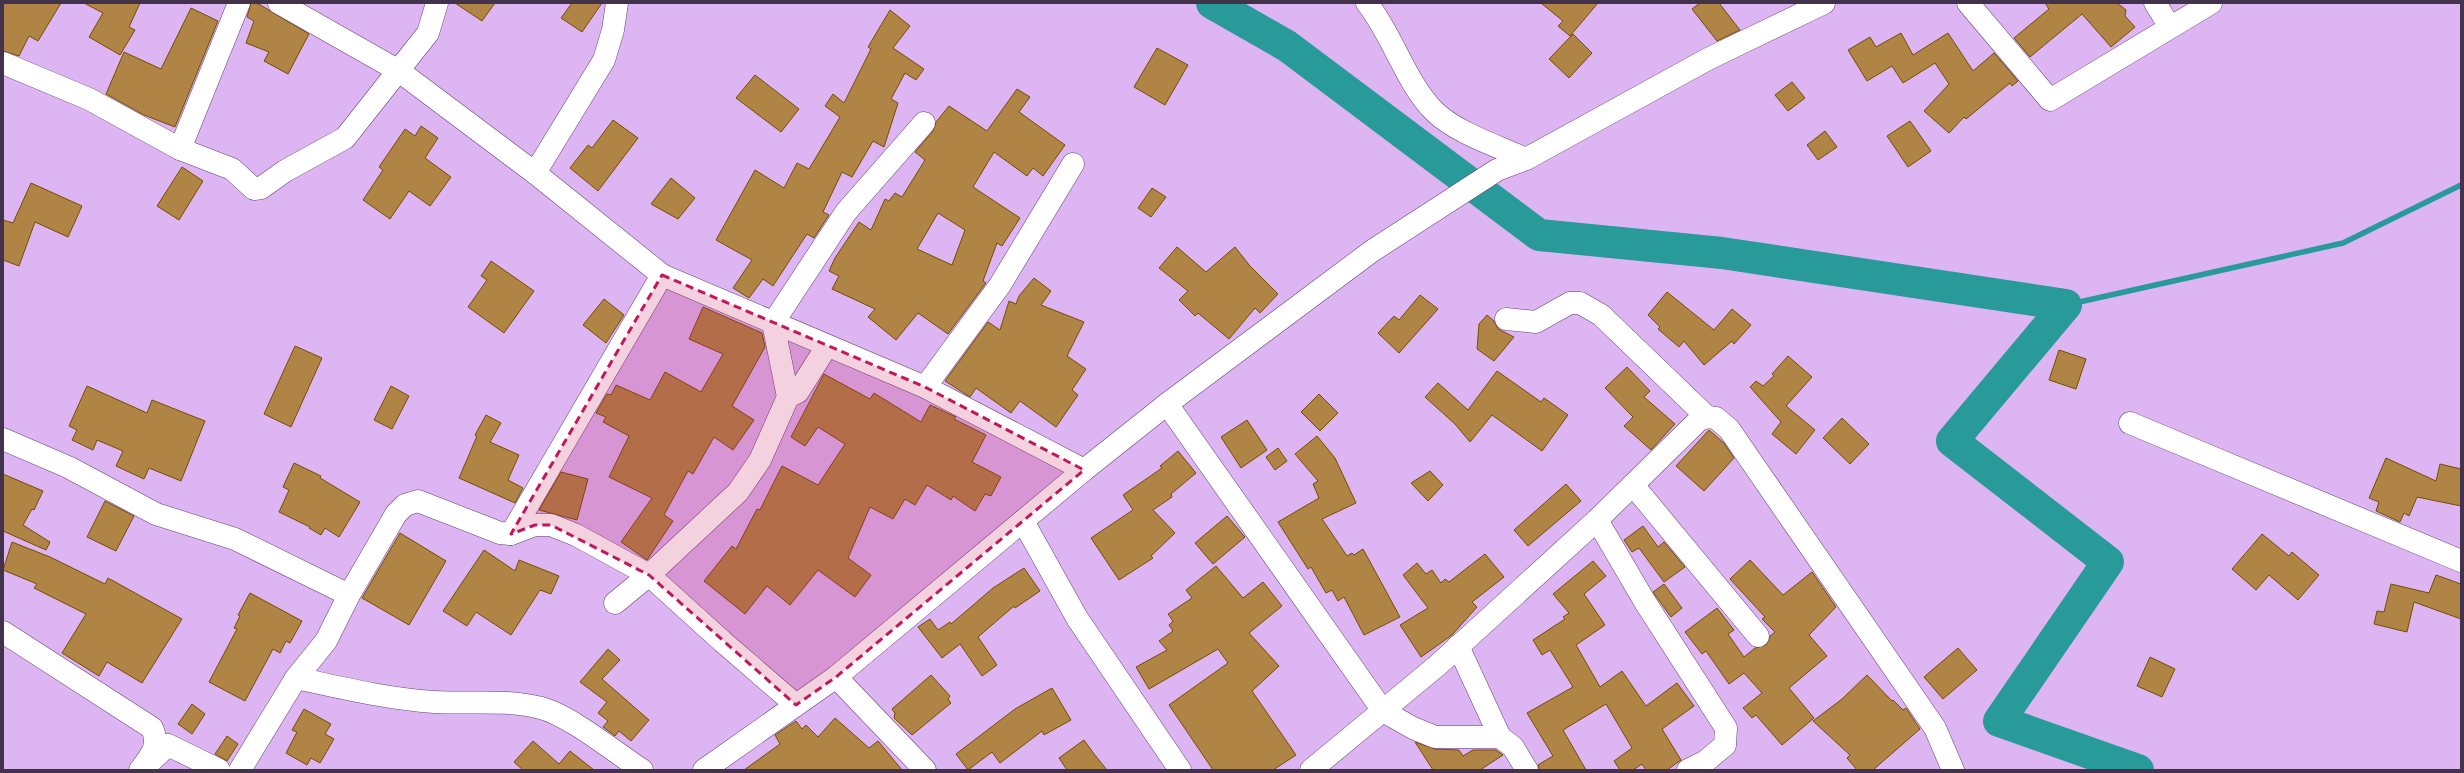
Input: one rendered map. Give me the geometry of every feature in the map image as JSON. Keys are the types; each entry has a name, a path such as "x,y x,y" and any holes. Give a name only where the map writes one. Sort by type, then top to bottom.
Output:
{"street":[{"path":"180,149 239,3"},
{"path":"279,3 399,71 535,173 662,275 925,387 1084,470"},
{"path":"3,63 89,99 180,149 232,169 254,189 261,188 285,171 345,138 399,71 428,32 437,3"},
{"path":"535,173 604,60 613,30 617,3"},
{"path":"1367,3 1380,19 1410,77 1434,112 1458,128 1526,159"},
{"path":"704,770 836,677 1084,470 1167,404 1372,251 1497,170 1526,159 1708,59 1824,3"},
{"path":"1968,3 2050,100 2211,3"},
{"path":"2155,3 2170,27"},
{"path":"788,398 773,323 846,212 924,123"},
{"path":"925,387 996,290 1073,164"},
{"path":"510,534 662,275"},
{"path":"1506,319 1536,322 1558,308 1570,303 1580,303 1601,314 1707,417"},
{"path":"615,603 649,575 738,492 760,460 788,398 798,392 827,346"},
{"path":"1167,404 1383,711 1414,728 1436,737 1500,737"},
{"path":"1319,768 1458,646 1597,520 1699,420 1707,417 1716,418 1729,429 1786,510 1935,728 1953,770"},
{"path":"2130,423 2461,561"},
{"path":"3,439 68,467 156,514 234,539 349,594"},
{"path":"1633,485 1758,636"},
{"path":"240,770 296,678 326,642 349,594 396,514 405,506 418,501 500,533 510,534 535,525 551,525 576,535 649,575 796,705"},
{"path":"1597,520 1645,602 1726,728 1724,745 1706,761 1688,770"},
{"path":"1023,521 1077,618 1180,770"},
{"path":"3,632 152,728 157,739 154,749 141,770"},
{"path":"1458,646 1500,737 1513,747 1527,770"},
{"path":"836,677 925,770"},
{"path":"296,678 388,697 435,702 504,703 542,708 571,723 642,770"},
{"path":"141,770 168,745 219,770"}],"highlighted area":[{"path":"662,275 925,387 1084,470 836,677 796,705 649,575 551,525 535,525 511,534"}],"building":[{"path":"3,3 61,3 38,41 29,36 19,56 3,51"},
{"path":"84,3 140,3 129,27 135,30 120,55 89,37 103,13"},
{"path":"251,3 257,3 309,34 288,74 264,61 269,52 246,43 254,21 247,17"},
{"path":"455,3 495,3 482,21"},
{"path":"572,3 602,3 582,32 561,18"},
{"path":"1541,3 1598,3 1570,36 1558,26 1563,21"},
{"path":"1700,3 1719,3 1740,30 1717,41 1692,9"},
{"path":"2045,3 2117,3 2126,10 2125,16 2135,27 2111,47 2082,14 2030,57 2014,38 2049,9"},
{"path":"191,8 218,21 175,127 144,115 106,94 124,52 161,69"},
{"path":"890,10 910,26 893,48 924,69 916,80 905,73 891,99 898,103 884,147 873,141 852,177 842,172 823,212 829,215 814,238 807,234 773,286 763,279 749,298 733,288 752,260 716,240 755,170 784,188 797,163 809,169 840,117 825,106 833,94 844,103 871,49 868,47"},
{"path":"1901,33 1913,55 1948,33 1973,71 1994,53 2018,81 2012,86 2010,83 1966,119 1964,117 1949,133 1924,111 1949,84 1935,63 1903,83 1892,66 1867,81 1848,50 1870,37 1876,47"},
{"path":"1573,34 1592,53 1569,78 1549,59"},
{"path":"1157,48 1188,65 1165,105 1134,87"},
{"path":"755,75 799,109 781,132 736,98"},
{"path":"1792,82 1805,98 1788,111 1775,95"},
{"path":"1017,89 1030,97 1019,112 1065,145 1043,176 1033,168 1027,176 994,152 973,187 1020,218 1002,246 997,243 983,281 986,283 948,334 918,313 896,340 868,317 875,309 832,289 839,276 829,271 835,258 859,222 871,230 885,199 889,201 895,193 902,197 925,160 915,152 933,131 936,122 949,106 987,131","holes":["938,213 965,230 952,265 917,249"]},
{"path":"613,120 638,138 598,191 570,168 588,145 592,148"},
{"path":"1910,121 1931,151 1908,167 1887,136"},
{"path":"421,126 438,138 425,158 451,177 430,206 409,191 390,219 363,200 383,170 379,167 405,129 415,136"},
{"path":"1825,131 1837,147 1818,160 1807,145"},
{"path":"182,167 203,181 179,220 157,206"},
{"path":"671,178 695,198 678,219 651,204"},
{"path":"31,183 82,206 68,237 35,222 19,266 3,260 3,220 13,223"},
{"path":"1152,188 1166,197 1151,217 1138,208"},
{"path":"1177,247 1206,272 1235,247 1250,266 1278,294 1260,313 1255,308 1229,339 1198,313 1195,316 1179,300 1188,291 1159,268"},
{"path":"491,261 534,291 504,333 468,307 487,280 481,276"},
{"path":"1034,278 1051,291 1041,305 1084,322 1067,356 1086,369 1072,390 1078,395 1056,427 1020,401 1011,413 976,388 970,397 945,381 988,322 1000,330 1009,301 1016,304 1019,296"},
{"path":"1667,292 1714,330 1732,309 1751,325 1734,344 1732,341 1704,365 1684,341 1679,347 1658,329 1660,327 1648,315"},
{"path":"1420,295 1438,309 1399,353 1378,333 1394,316 1399,320"},
{"path":"604,299 624,315 606,343 583,325"},
{"path":"703,307 762,333 765,347 732,406 754,420 733,450 714,437 693,474 688,471 664,515 673,521 647,560 621,542 652,498 609,477 629,436 603,422 606,417 596,413 607,394 611,395 616,385 650,400 665,372 701,392 723,354 689,339"},
{"path":"1487,315 1494,321 1498,329 1514,337 1494,361 1477,349 1479,324"},
{"path":"295,346 322,358 291,427 264,414"},
{"path":"2059,350 2086,359 2076,389 2049,380"},
{"path":"1788,356 1812,377 1786,406 1815,430 1796,454 1772,434 1781,422 1750,387 1756,381 1763,386 1774,376 1772,374"},
{"path":"1627,367 1650,391 1644,397 1675,424 1651,450 1624,426 1633,417 1605,388"},
{"path":"1497,371 1541,402 1544,398 1568,415 1542,451 1492,415 1470,442 1455,424 1425,397 1438,383 1468,410"},
{"path":"824,374 870,399 874,393 921,422 930,405 956,417 954,419 986,435 972,462 1001,477 991,496 985,494 975,511 953,496 951,500 927,485 915,505 905,499 893,519 870,507 848,558 871,575 855,597 818,570 790,605 767,586 745,614 704,581 732,546 736,549 757,509 760,510 782,466 818,485 845,444 818,427 805,446 791,437"},
{"path":"87,386 147,413 152,400 205,421 181,481 149,468 144,479 116,466 123,451 97,440 93,450 72,440 77,430 69,426"},
{"path":"391,386 409,396 392,429 374,420"},
{"path":"1319,394 1338,413 1320,431 1301,412"},
{"path":"486,415 501,423 490,442 519,455 508,480 523,488 515,503 459,478 477,436 475,435"},
{"path":"1842,418 1869,444 1850,464 1823,438"},
{"path":"1247,420 1267,450 1241,468 1221,437"},
{"path":"1709,430 1724,443 1734,458 1704,491 1676,466"},
{"path":"1317,436 1335,458 1356,503 1322,519 1347,556 1352,553 1354,555 1363,549 1400,617 1364,635 1344,597 1338,601 1332,590 1326,593 1311,567 1308,569 1278,522 1319,498 1313,484 1318,481 1295,454"},
{"path":"1278,448 1287,461 1275,470 1266,457"},
{"path":"1178,451 1196,473 1171,494 1172,497 1153,510 1175,533 1151,556 1153,558 1119,580 1091,538 1133,510 1123,495 1162,468 1160,466"},
{"path":"2386,458 2436,481 2440,464 2461,469 2461,506 2417,497 2409,516 2404,513 2400,522 2376,511 2379,502 2369,498"},
{"path":"294,463 321,476 320,478 360,502 339,537 325,528 321,535 309,528 310,527 279,512 289,490 283,487"},
{"path":"1430,471 1443,485 1428,501 1411,483"},
{"path":"561,472 588,479 577,520 539,510"},
{"path":"3,474 43,491 34,510 32,509 23,525 50,542 46,550 3,531"},
{"path":"1566,484 1581,501 1528,546 1514,530"},
{"path":"105,501 134,516 116,551 87,537"},
{"path":"1227,516 1245,537 1213,564 1195,543"},
{"path":"1643,526 1658,547 1664,542 1685,567 1664,582 1639,548 1632,552 1624,540"},
{"path":"400,533 446,561 409,625 362,598"},
{"path":"2262,534 2289,556 2292,552 2319,575 2298,600 2269,575 2256,590 2232,569"},
{"path":"12,542 50,557 105,584 108,578 182,619 142,683 107,662 99,676 62,653 86,614 34,588 37,584 3,570"},
{"path":"484,550 515,571 519,560 559,576 551,594 540,590 511,635 476,612 467,626 443,611"},
{"path":"1485,554 1504,577 1472,602 1477,607 1452,635 1421,657 1400,625 1428,608 1403,575 1417,563 1426,574 1432,570 1441,583 1445,579 1449,582"},
{"path":"1750,560 1783,595 1812,572 1836,607 1809,635 1827,656 1789,688 1814,718 1782,745 1756,715 1752,718 1743,708 1762,693 1744,673 1729,684 1706,651 1702,654 1685,632 1717,608 1734,630 1728,634 1744,657 1755,648 1766,645 1770,636 1775,632 1762,619 1765,617 1730,579"},
{"path":"1593,561 1606,576 1584,594 1605,625 1576,645 1600,687 1622,671 1646,706 1677,683 1694,706 1662,729 1681,760 1667,770 1646,770 1642,764 1633,770 1620,770 1614,761 1632,748 1606,704 1563,730 1586,770 1539,770 1538,765 1553,756 1527,713 1573,687 1550,650 1542,655 1533,640 1565,619 1563,617 1569,613 1553,594"},
{"path":"1216,566 1243,598 1263,582 1282,606 1249,633 1279,666 1252,691 1296,755 1273,770 1213,770 1169,705 1228,663 1218,649 1149,689 1136,667 1167,650 1159,641 1173,631 1169,625 1173,621 1168,614 1192,598 1186,590"},
{"path":"1024,568 1040,591 1015,608 1014,606 978,637 997,665 982,676 960,644 942,658 918,627 930,619 938,630 950,622 951,624 993,588"},
{"path":"2436,575 2461,584 2461,619 2414,602 2407,632 2374,624 2377,611 2384,612 2391,584 2429,593"},
{"path":"1664,584 1682,608 1671,617 1653,592"},
{"path":"250,593 302,621 290,643 286,641 280,653 273,649 245,701 209,682 237,629 234,628 240,616 238,615"},
{"path":"1958,648 1977,670 1943,699 1924,677"},
{"path":"608,649 620,660 602,679 649,720 631,741 619,731 615,736 603,727 608,721 598,713 607,702 580,682"},
{"path":"2150,657 2175,669 2162,697 2137,686"},
{"path":"931,675 950,696 948,699 951,703 912,735 894,718 895,713 892,709"},
{"path":"1867,675 1892,701 1893,700 1903,710 1906,708 1920,729 1873,770 1857,770 1847,758 1850,755 1813,721 1842,699"},
{"path":"1052,688 1071,720 1044,735 1042,731 1000,763 992,752 968,770 956,754 1015,709"},
{"path":"192,704 205,714 192,734 178,724"},
{"path":"304,709 331,724 325,734 334,739 320,763 311,758 307,765 286,753 297,732 292,730"},
{"path":"835,718 869,748 878,741 902,770 744,770 780,744 775,735 796,721 802,729 806,725 818,737"},
{"path":"227,736 238,744 227,761 215,754"},
{"path":"1084,740 1107,770 1067,770 1059,758"},
{"path":"533,741 559,764 570,751 594,770 523,770 514,762"},
{"path":"1415,742 1435,749 1459,750 1463,756 1473,750 1496,750 1503,755 1480,770 1433,770"}],"waterway":[{"path":"1212,3 1287,46 1539,235 1722,253 2066,305 1952,441 2108,562 1999,721 2138,770"},
{"path":"2066,305 2343,243 2461,185"}]}
